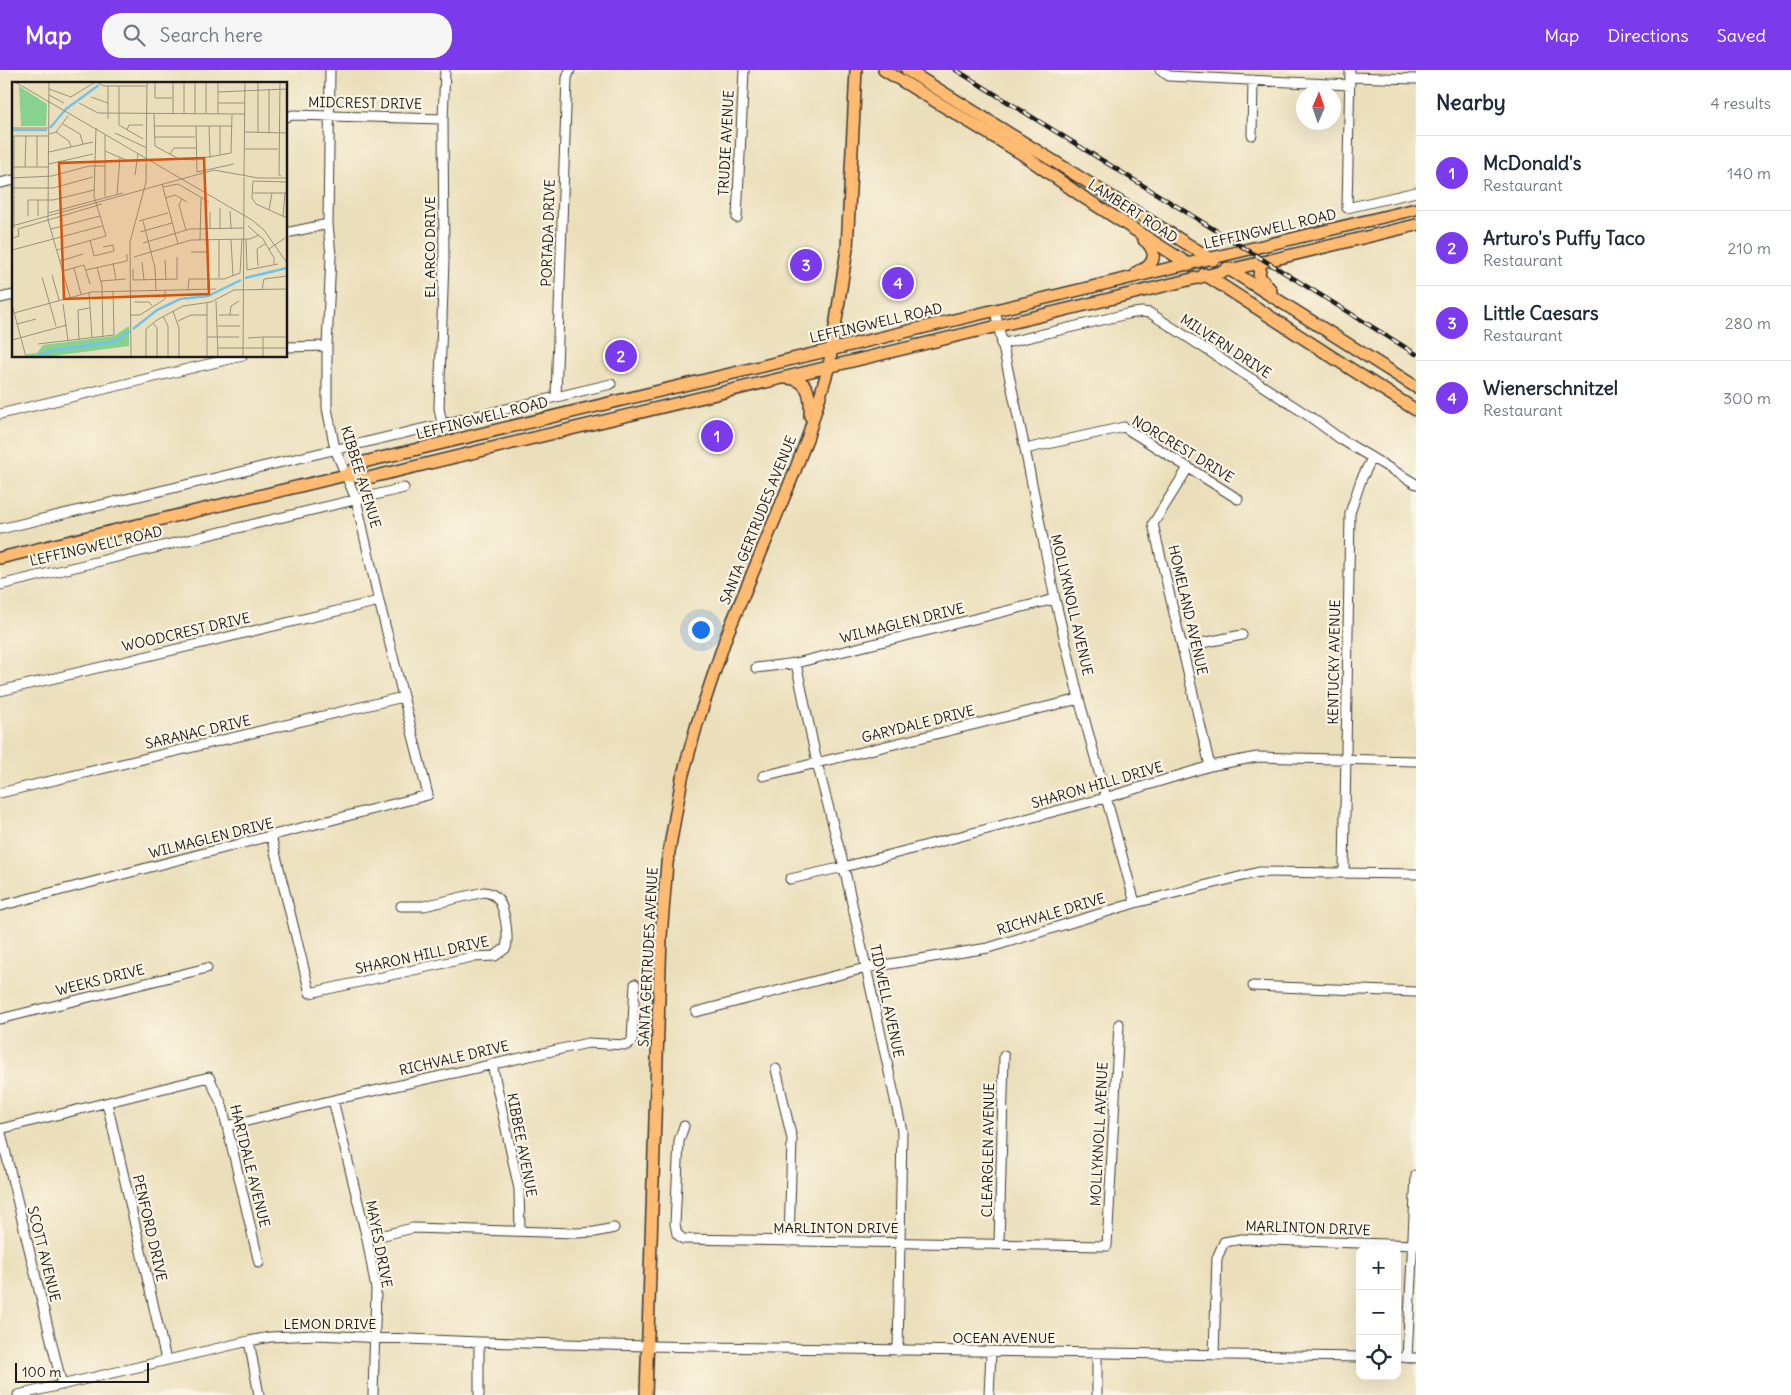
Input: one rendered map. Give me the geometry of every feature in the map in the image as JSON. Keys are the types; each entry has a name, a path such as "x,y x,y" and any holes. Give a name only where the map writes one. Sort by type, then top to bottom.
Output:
{"main road":[{"name":"SANTA GERTRUDES AVENUE","path":"646,1395 661,936 667,863 682,778 697,724 726,637 808,436 829,366 847,249 856,70"},
{"name":"LAMBERT ROAD","path":"884,70 1022,154 1117,219 1416,410"},
{"name":"LAMBERT ROAD","path":"907,70 1416,387"},
{"name":"LEFFINGWELL ROAD","path":"0,558 346,474 364,462 1416,210"},
{"path":"1117,219 1150,244 1153,249 1153,255 1148,266 1121,280"},
{"name":"LEFFINGWELL ROAD","path":"346,474 368,478 1416,226"},
{"path":"1261,262 1259,276 1263,282 1294,310"},
{"path":"778,378 797,380 808,391 810,404 808,436"}],"street":[{"name":"KIBBEE AVENUE","path":"330,70 328,224 331,256 327,346 327,408 335,449 356,500 379,601 428,795"},
{"name":"EL ARCO DRIVE","path":"442,424 439,408 444,259 443,118 445,70"},
{"name":"PORTADA DRIVE","path":"556,397 567,78 570,70"},
{"name":"TRUDIE AVENUE","path":"737,218 744,70"},
{"path":"1160,70 1169,76 1253,80 1350,77 1416,79"},
{"path":"1350,77 1347,208 1416,192"},
{"path":"1252,135 1253,80"},
{"name":"MIDCREST DRIVE","path":"288,116 443,118"},
{"path":"288,233 328,224"},
{"name":"MOLLYKNOLL AVENUE","path":"995,310 1055,599 1105,798 1135,903"},
{"name":"MILVERN DRIVE","path":"1001,344 1127,314 1150,313 1309,416 1342,440 1416,484"},
{"path":"288,347 327,346"},
{"path":"0,414 234,358"},
{"name":"LEFFINGWELL ROAD","path":"0,529 611,384"},
{"name":"NORCREST DRIVE","path":"1025,449 1124,427 1238,499"},
{"name":"KENTUCKY AVENUE","path":"1344,872 1350,513 1361,480 1372,458"},
{"name":"HOMELAND AVENUE","path":"1188,468 1153,524 1210,766"},
{"name":"LEFFINGWELL ROAD","path":"0,585 404,488"},
{"name":"WILMAGLEN DRIVE","path":"756,668 796,663 1055,599"},
{"name":"WOODCREST DRIVE","path":"0,691 379,601"},
{"path":"1182,647 1242,635"},
{"name":"TIDWELL AVENUE","path":"796,663 817,762 844,868 902,1131 898,1351"},
{"name":"SARANAC DRIVE","path":"0,793 403,698"},
{"name":"GARYDALE DRIVE","path":"763,776 1079,699"},
{"name":"SHARON HILL DRIVE","path":"790,879 844,868 1105,798 1210,766 1257,757 1416,761"},
{"name":"WILMAGLEN DRIVE","path":"0,906 428,795"},
{"name":"SHARON HILL DRIVE","path":"271,836 310,993 472,957 495,956 506,948 508,937 500,900 493,894 484,892 424,906 401,906"},
{"name":"RICHVALE DRIVE","path":"696,1012 865,968 988,948 1135,903 1259,872 1416,874"},
{"name":"WEEKS DRIVE","path":"0,1019 207,968"},
{"name":"RICHVALE DRIVE","path":"227,1126 333,1100 588,1043 627,1045 632,1042 634,1033 635,984"},
{"path":"1253,986 1416,992"},
{"name":"MOLLYKNOLL AVENUE","path":"1107,1246 1119,1024"},
{"name":"CLEARGLEN AVENUE","path":"1000,1244 1004,1056"},
{"name":"KIBBEE AVENUE","path":"492,1064 519,1189 520,1231"},
{"path":"776,1069 792,1139 789,1242"},
{"name":"HARTDALE AVENUE","path":"107,1103 209,1077 222,1105 259,1263"},
{"name":"MAYES DRIVE","path":"333,1100 376,1289 373,1395"},
{"path":"0,1129 107,1103"},
{"name":"PENFORD DRIVE","path":"107,1103 166,1360"},
{"name":"MARLINTON DRIVE","path":"684,1126 679,1141 675,1224 677,1234 683,1239 1107,1246"},
{"name":"SCOTT AVENUE","path":"0,1129 62,1386"},
{"path":"1412,1358 1416,1175"},
{"path":"366,1239 413,1228 595,1232 614,1228"},
{"name":"MARLINTON DRIVE","path":"1214,1355 1217,1258 1224,1242 1242,1239 1414,1245"},
{"name":"LEMON DRIVE","path":"18,1395 249,1341 270,1338 316,1335 479,1342 648,1346"},
{"path":"249,1341 259,1395"},
{"path":"479,1342 479,1395"},
{"name":"OCEAN AVENUE","path":"648,1346 1356,1357"},
{"path":"989,1395 992,1352"},
{"path":"1097,1353 1097,1395"}],"railway":[{"path":"956,70 1416,354"}],"place":[{"name":"Little Caesars","path":"806,265"},
{"name":"Wienerschnitzel","path":"898,283"},
{"name":"Arturo's Puffy Taco","path":"621,356"},
{"name":"McDonald's","path":"717,436"}]}
